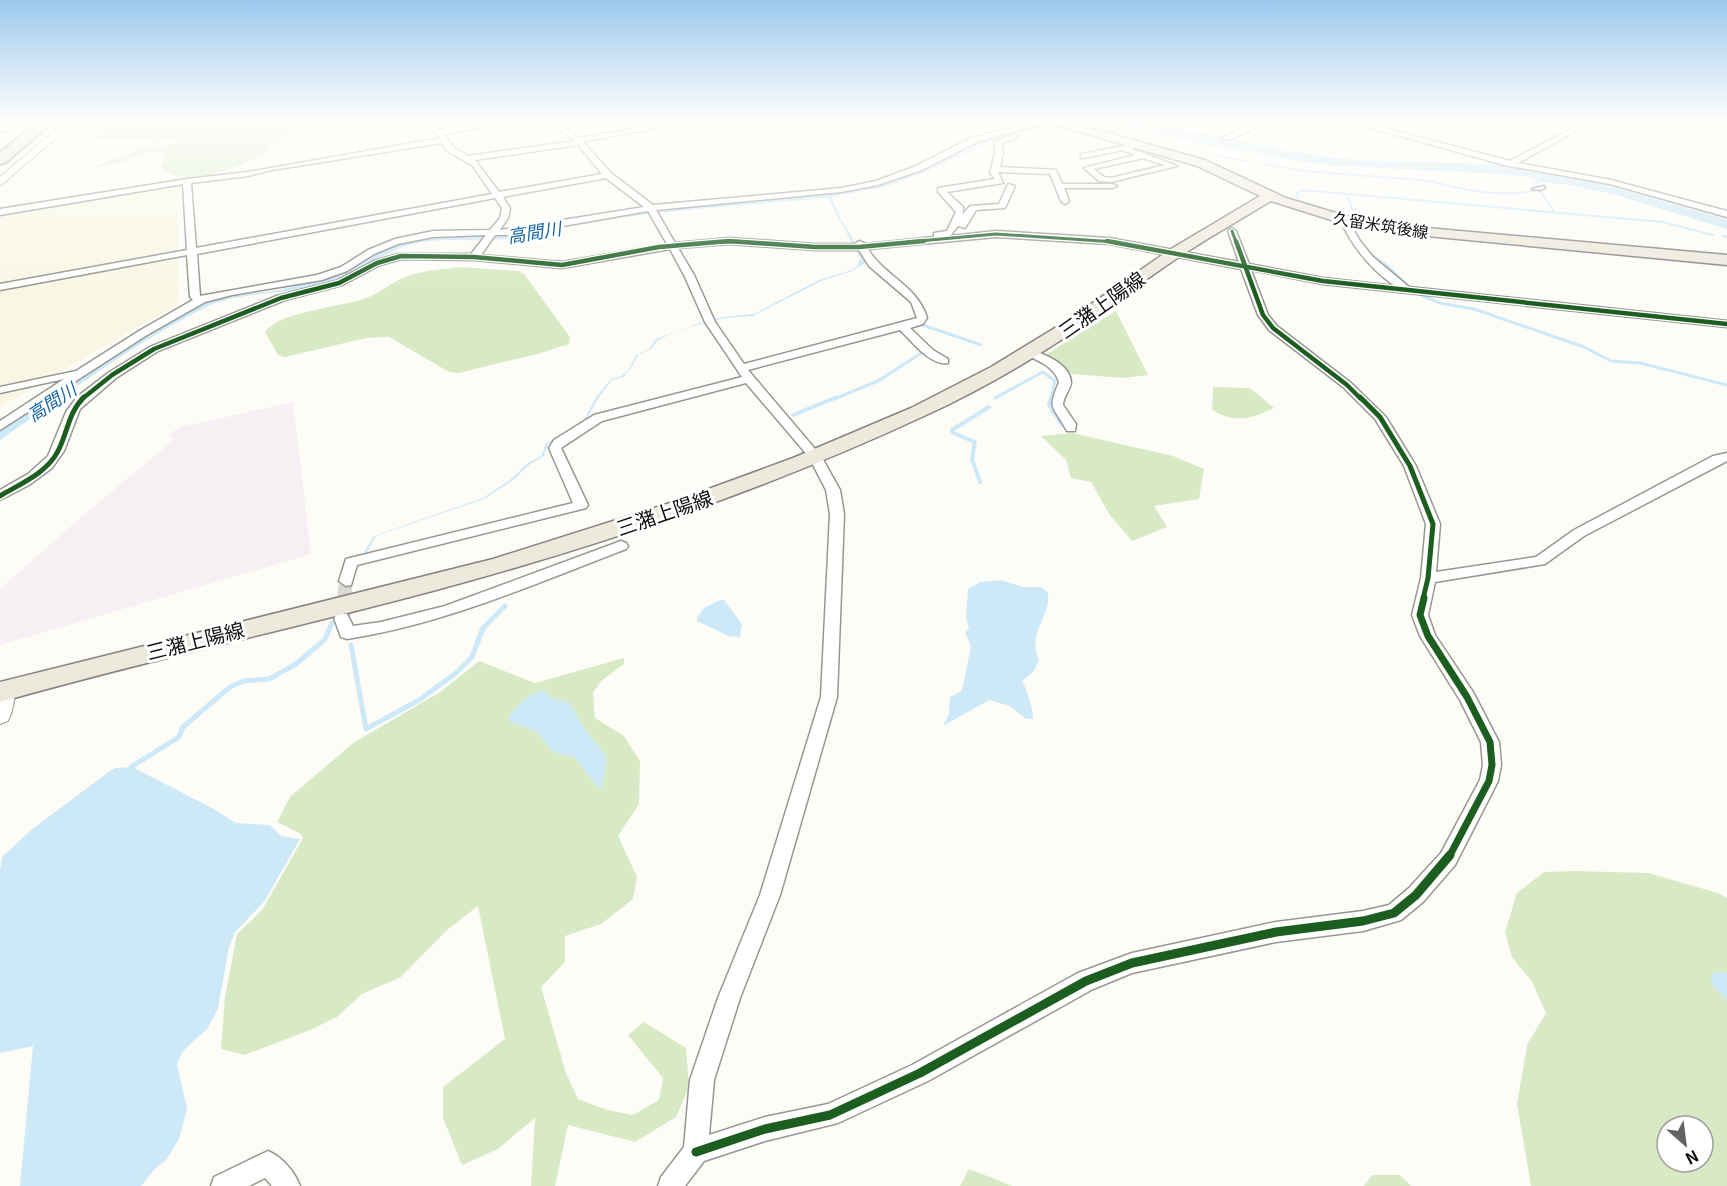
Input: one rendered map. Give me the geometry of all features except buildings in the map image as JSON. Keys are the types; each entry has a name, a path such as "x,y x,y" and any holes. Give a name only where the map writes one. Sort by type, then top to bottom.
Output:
{"main road":[{"name":"久留米筑後線","path":"1228,175 1312,212 1344,220 1416,231 1727,260"},
{"name":"三潴上陽線","path":"2,691 136,654 433,582 513,560 678,508 815,456 920,411 1030,353 1174,253 1272,196"}],"street":[{"path":"0,212 187,181 236,175"},
{"path":"474,257 506,212 483,175"},
{"path":"0,287 606,175"},
{"path":"608,175 651,208 710,321 746,373 815,456 833,490 837,514 829,697 770,895 729,998 702,1080 696,1152 670,1186"},
{"path":"0,426 81,372 201,300 231,292 319,278 344,268 383,247 413,237 433,234 489,237 651,208 820,193 878,183 899,175"},
{"path":"858,247 859,244 950,233 960,209 941,190 999,181 995,175"},
{"path":"1054,175 1065,201"},
{"path":"1097,175 1102,179 1111,180 1132,175"},
{"path":"1576,175 1611,182 1727,214"},
{"path":"187,181 195,297 201,300"},
{"path":"957,237 968,210 974,207 1002,206 1011,186"},
{"path":"1059,186 1128,186"},
{"path":"1344,220 1354,242 1371,263 1406,290"},
{"path":"696,1152 765,1129 830,1115 920,1072 1086,981 1132,963 1276,932 1363,921 1394,913 1416,895 1448,859 1489,781 1492,765 1490,742 1467,697 1428,636 1420,615 1428,578 1433,524 1410,466 1380,417 1347,385 1263,315 1232,231"},
{"path":"0,496 49,464 58,453 69,418 76,406 136,359 281,298 357,276 388,259 401,256 474,257 562,265 672,247 729,241 815,247 858,247 996,234 1086,238 1323,281 1727,324"},
{"path":"345,581 351,562 581,505 555,448 558,443 598,418 920,322 921,309 914,299 872,264 858,247"},
{"path":"900,328 929,352 945,361"},
{"path":"1030,353 1050,362 1063,374 1065,382 1056,401 1057,407 1070,423 1071,428"},
{"path":"0,390 81,372"},
{"path":"1428,578 1540,561 1588,527 1709,464 1727,458"},
{"path":"342,618 347,633 367,631 447,610 621,546"},
{"path":"0,715 2,691"},
{"path":"223,1186 268,1163 288,1186"}],"shaded area":[{"path":"177,185 179,303 0,407 0,216"},
{"path":"293,402 311,554 0,645 0,589 87,512 175,439 168,436 178,428"}],"green space":[{"path":"178,175 204,175 200,176"},
{"path":"459,267 518,271 524,274 570,337 569,344 458,373 449,372 389,337 366,338 285,357 278,355 265,332 284,319 298,314 369,297 407,276"},
{"path":"1116,311 1148,375 1123,378 1072,374 1045,355"},
{"path":"1213,387 1250,388 1274,408 1250,417 1229,417 1212,410"},
{"path":"1072,433 1173,456 1204,469 1199,499 1154,506 1167,527 1132,541 1109,514 1091,482 1071,478 1066,460 1041,436"},
{"path":"624,658 624,664 601,681 593,693 595,718 624,736 640,761 639,804 618,836 637,877 633,899 601,924 565,936 565,962 541,987 566,1073 578,1099 607,1110 633,1115 659,1100 663,1078 628,1035 644,1022 686,1048 689,1087 676,1117 635,1142 568,1125 555,1186 531,1186 535,1118 498,1149 462,1165 443,1118 443,1087 505,1039 478,906 447,930 401,977 362,994 337,1017 245,1055 221,1049 225,997 237,934 262,910 303,838 299,833 277,822 290,797 353,743 440,692 479,661 535,683"},
{"path":"1574,871 1648,873 1718,893 1727,898 1727,1186 1531,1186 1517,1104 1527,1045 1546,1013 1532,982 1512,957 1505,932 1517,893 1544,872"},
{"path":"969,1169 1013,1186 960,1186"},
{"path":"1372,1175 1400,1175 1411,1186 1364,1186"}],"water":[{"name":"高間川","path":"903,175 918,175 885,187 831,197 841,219 867,262 852,271 821,281 753,316 725,318 686,328 724,317 754,314 819,280 852,270 858,265 860,258 830,201 826,198 679,211 581,224 503,239 435,240 412,244 322,285 232,298 206,307 153,336 0,440 0,431 121,351 195,307 216,299 279,290 319,280 404,242 431,236 502,236 632,213 857,190"},
{"path":"1517,175 1570,176 1727,219 1727,229 1616,195 1571,185 1541,182 1537,184 1539,190 1534,183 1538,179"},
{"path":"675,332 658,340 651,349 638,355 630,370 623,377 612,380 586,420 559,439 548,443 544,456 530,464 513,480 484,499 376,536 367,552 364,552 374,536 483,498 510,480 528,463 541,456 546,443 565,434 584,420 596,397 611,379 628,371 636,355 649,349 656,339"},
{"path":"1001,580 1023,587 1040,587 1048,592 1046,610 1037,633 1036,650 1039,660 1034,671 1022,681 1033,719 1026,719 1010,706 989,700 943,726 949,714 950,697 961,691 963,686 971,646 965,633 969,628 966,617 968,589 980,582"},
{"path":"724,600 742,624 740,637 728,636 697,621 697,617 705,607"},
{"path":"544,690 551,698 570,703 587,733 605,754 607,760 601,791 574,757 553,752 537,732 509,721 510,715 517,707 534,694"},
{"path":"132,767 212,808 236,823 270,825 281,836 300,839 264,902 235,932 229,947 218,1008 208,1028 183,1051 177,1064 187,1109 179,1139 166,1160 141,1186 20,1186 33,1046 0,1053 0,871 2,857 31,830 110,771 116,768"},
{"path":"1716,972 1727,973 1727,1001 1712,985 1711,975"}],"waterway":[{"path":"1240,175 1248,179"},
{"path":"1360,175 1431,181 1485,192 1513,193 1539,190"},
{"path":"1538,188 1555,212"},
{"path":"1299,203 1297,193 1302,190 1555,212"},
{"path":"1348,196 1355,218"},
{"path":"1555,212 1663,222 1713,235"},
{"path":"1723,236 1727,237"},
{"path":"1371,255 1389,267 1408,287"},
{"path":"1416,293 1440,303 1474,309 1584,347 1611,361 1640,363 1727,385"},
{"path":"1541,301 1727,321"},
{"path":"920,324 981,345"},
{"path":"834,399 878,381 923,352 895,326"},
{"path":"995,398 1043,372 1055,381 1051,399"},
{"path":"793,415 837,397"},
{"path":"1051,397 1049,405 1062,425"},
{"path":"980,482 972,459 975,442 953,433 952,430 989,407"},
{"path":"351,645 366,729 419,700 456,673 472,657 483,628 505,606"},
{"path":"131,767 179,737 183,727 230,687 244,681 269,679 296,664 325,639 332,623"}],"tunnel":[{"path":"344,599 346,581"},
{"path":"342,615 344,598"}],"cycle path":[{"path":"696,1152 765,1129 830,1115 920,1073 1086,981 1132,963 1276,932 1363,921 1394,913 1416,895 1448,859 1489,781 1492,765 1490,742 1467,697 1428,636 1420,615 1428,578 1433,524 1410,466 1380,417 1347,385 1273,328 1263,315 1232,231"},
{"path":"0,496 48,465 58,451 75,407 112,375 145,354 281,298 339,283 377,263 401,256 474,257 562,265 659,247 729,241 815,247 859,247 996,234 1109,241 1323,281 1727,324"}]}
